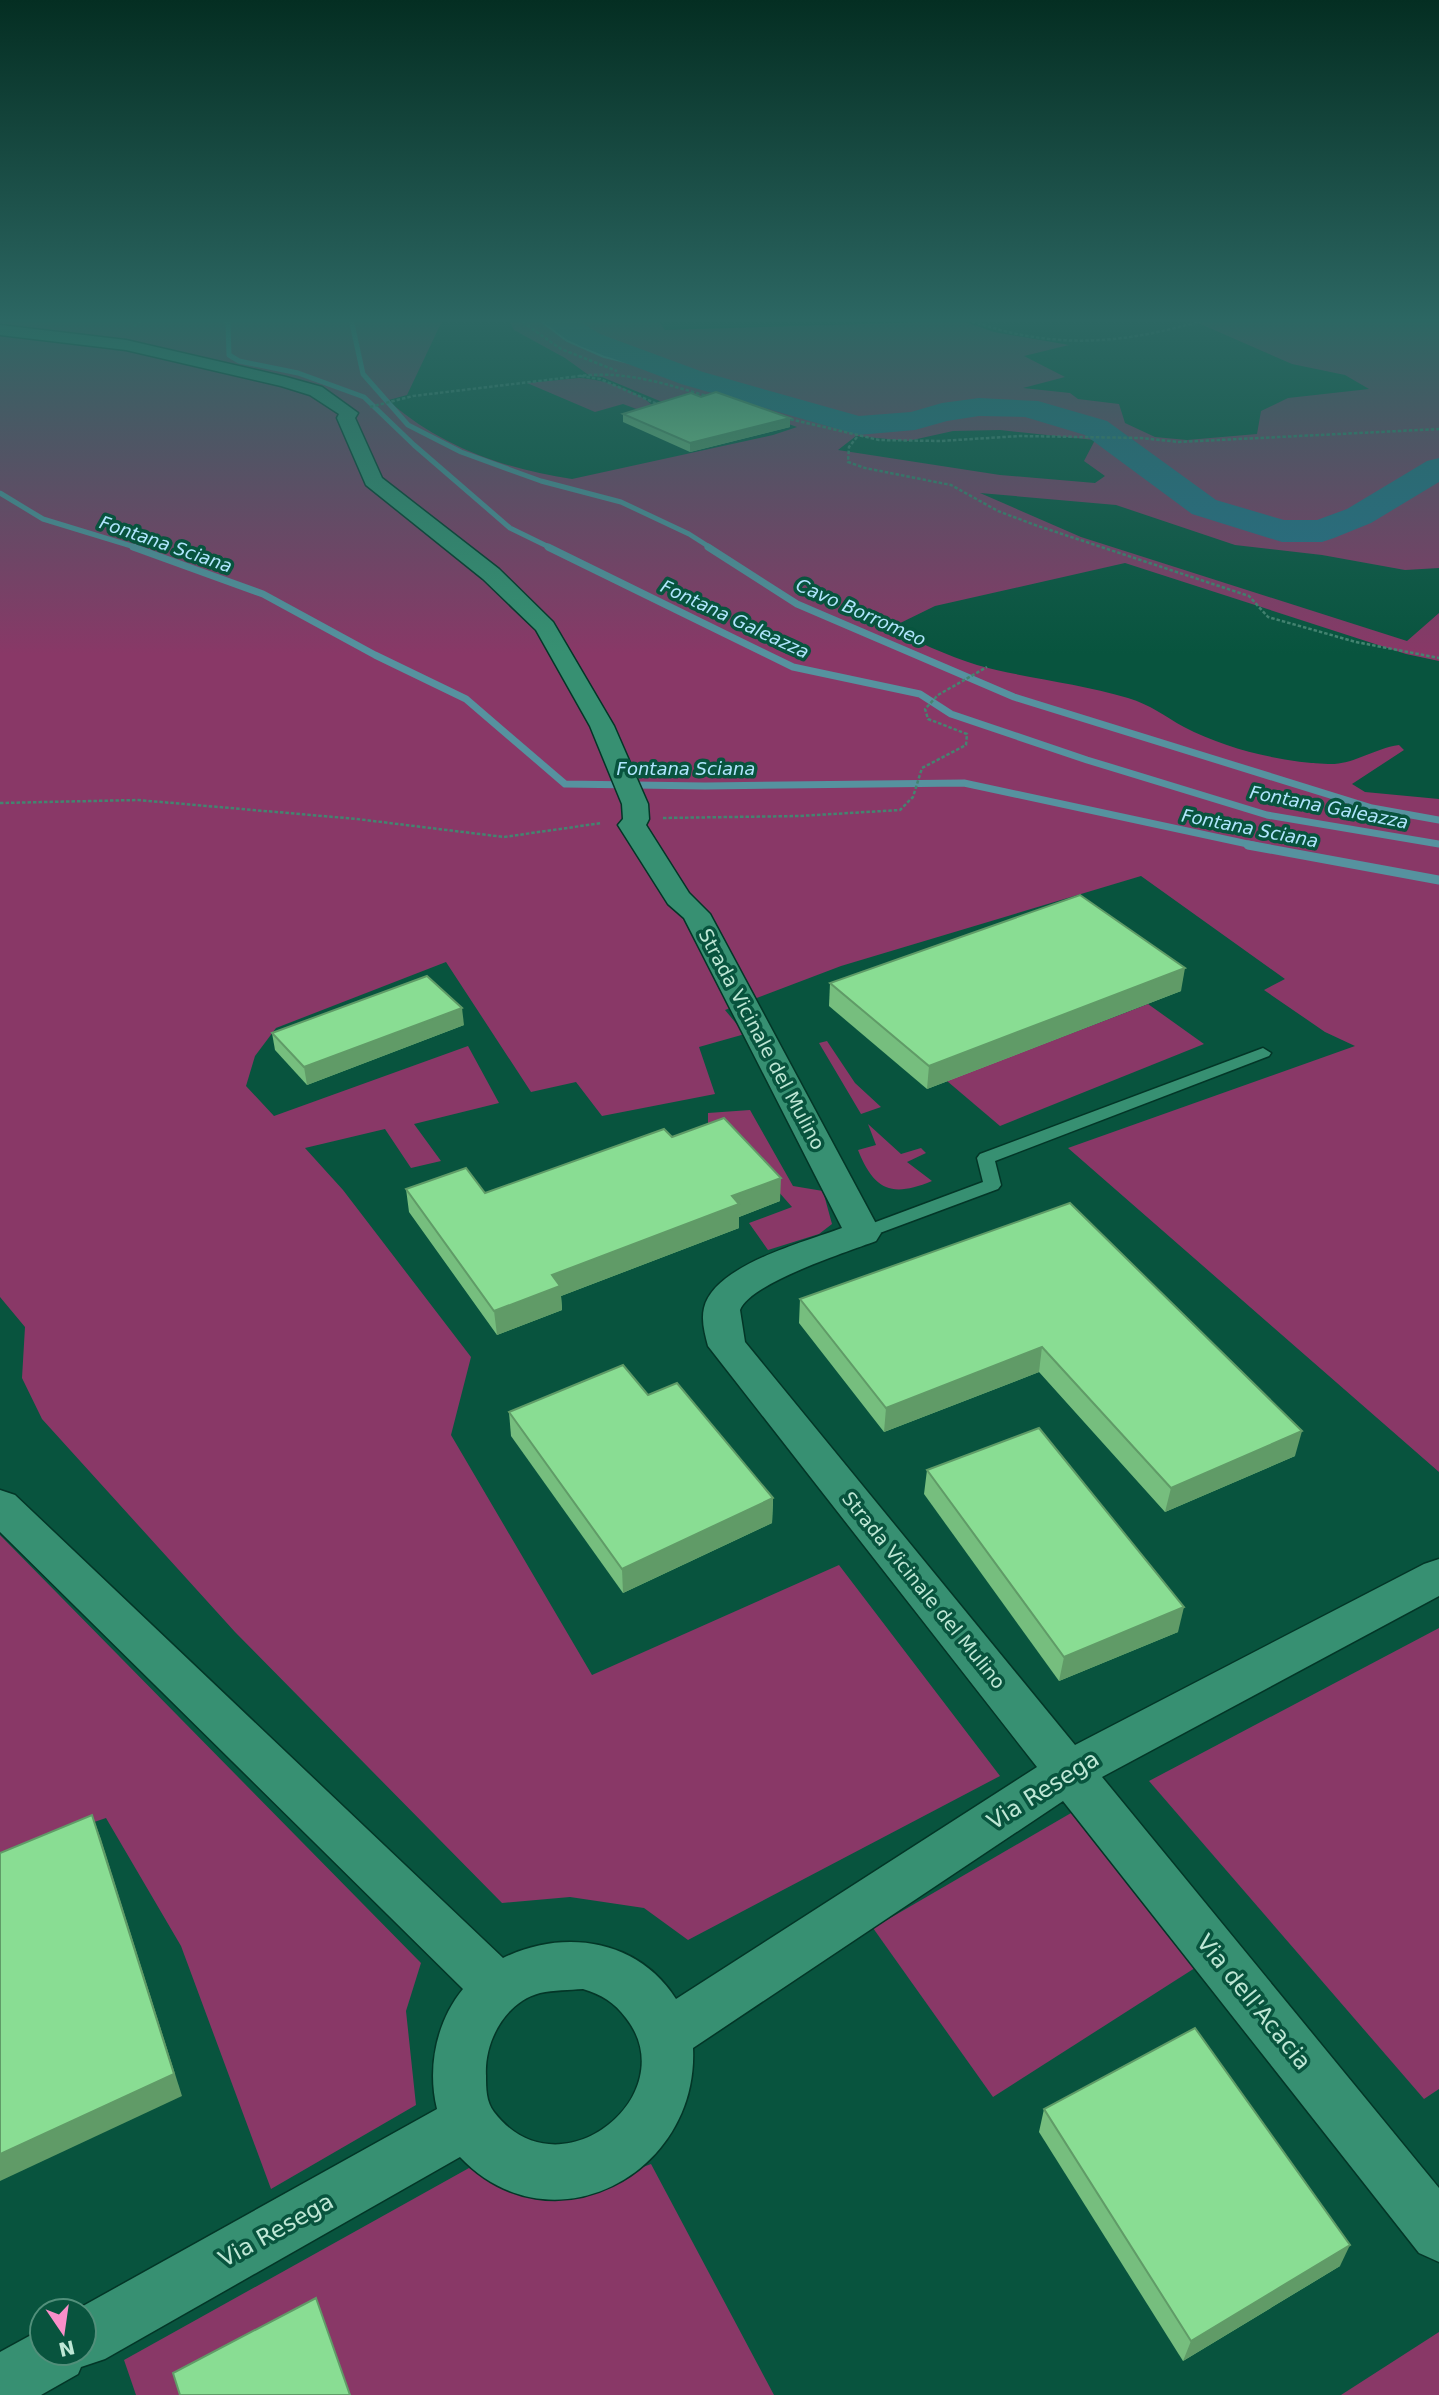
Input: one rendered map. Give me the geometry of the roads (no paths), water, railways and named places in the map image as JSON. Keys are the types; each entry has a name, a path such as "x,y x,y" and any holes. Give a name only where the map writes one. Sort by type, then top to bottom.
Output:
{"street":[{"name":"Strada Vicinale del Mulino","path":"351,431 373,481 491,574 545,627 602,726 630,796 632,825 678,898 696,914 863,1233 746,1280 725,1300 721,1323 727,1346 1069,1771"},
{"path":"0,1506 499,1989"},
{"name":"Via Resega","path":"666,2036 1069,1771 1439,1576"},
{"name":"Via dell'Acacia","path":"1069,1771 1439,2234"},
{"path":"583,1965 611,1973 635,1988 654,2010 666,2036 669,2068 661,2101 644,2131 618,2155 585,2169 550,2173 516,2166 488,2147 468,2122 458,2094 457,2064 464,2036 478,2010 499,1989 525,1973 554,1966 583,1965"},
{"name":"Via Resega","path":"98,2330 468,2122"},
{"path":"0,2385 32,2367"}],"lane":[{"path":"863,1233 992,1185 986,1158 1263,1053"}],"waterway":[{"name":"Fontana Galeazza","path":"399,431 510,528 551,548"},
{"name":"Cavo Borromeo","path":"419,431 461,452 541,481 621,502 689,534 711,548"},
{"path":"1100,431 1204,507 1282,531 1322,531 1359,516 1439,468"},
{"name":"Fontana Sciana","path":"0,493 43,519 138,548"},
{"name":"Fontana Sciana","path":"133,547 263,594 375,655 466,699 565,784 705,786 964,783 1257,846"},
{"name":"Fontana Galeazza","path":"548,547 793,667 920,694 951,714 1087,760 1267,815 1439,844"},
{"name":"Cavo Borromeo","path":"708,547 797,604 1014,697 1372,808 1439,820"},
{"name":"Fontana Sciana","path":"1248,845 1439,880"}]}
